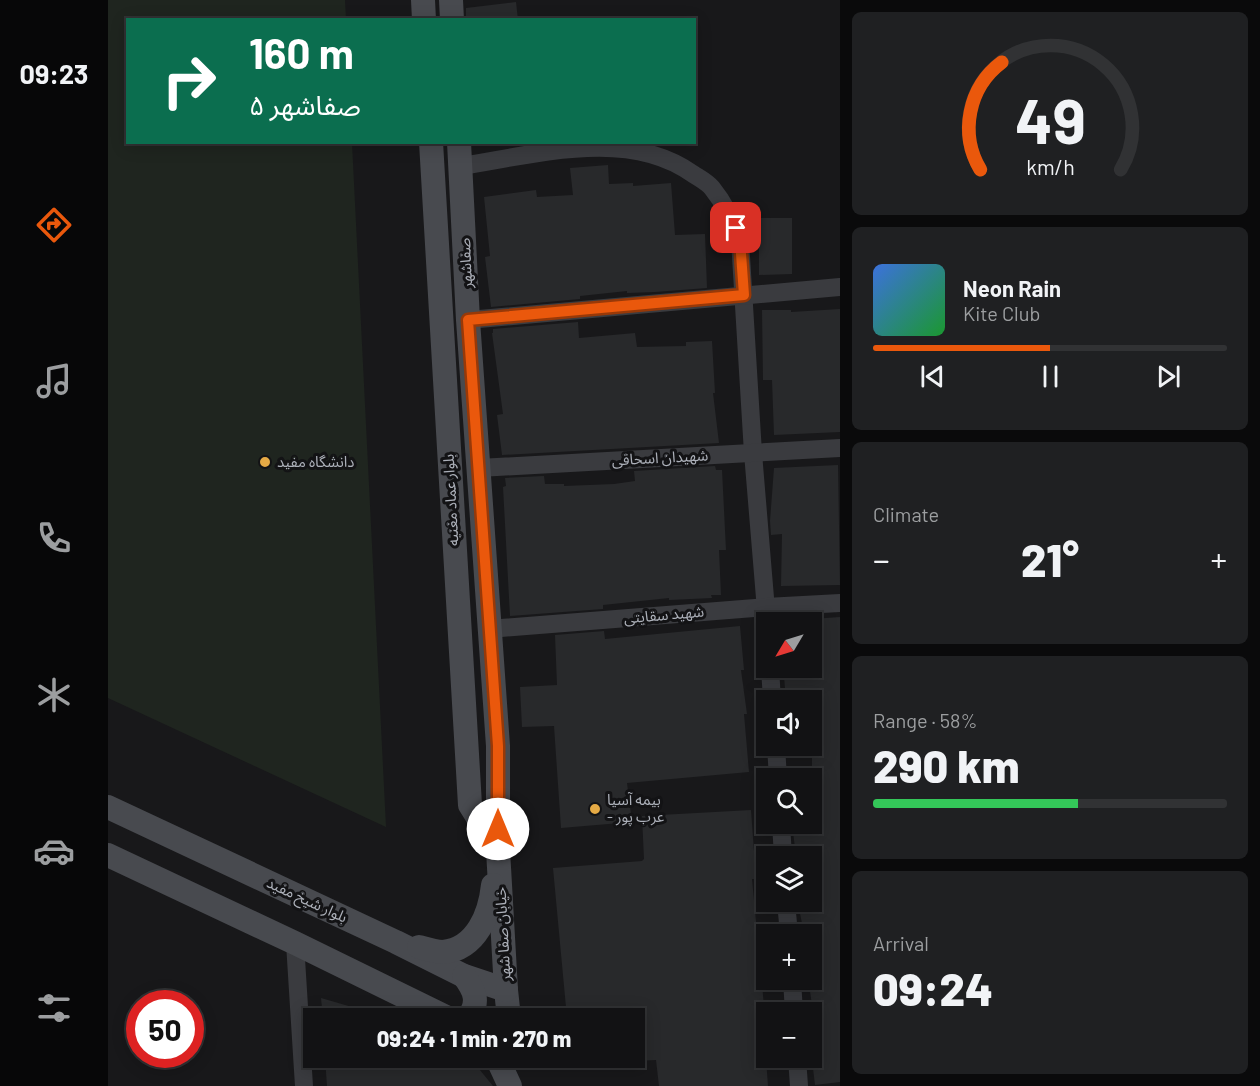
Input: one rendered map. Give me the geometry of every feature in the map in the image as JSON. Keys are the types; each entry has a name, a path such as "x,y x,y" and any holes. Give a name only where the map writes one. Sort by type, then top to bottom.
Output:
{"main road":[{"path":"423,0 424,18"},
{"path":"452,0 452,18"},
{"name":"بلوار عماد مغنیه","path":"431,144 470,805 498,850"},
{"name":"صفاشهر","path":"460,154 468,320 498,746 498,850"},
{"name":"بلوار شیخ مفید","path":"108,807 464,976 506,990"},
{"path":"396,942 442,952 457,948 472,939 483,922 491,901 498,850"},
{"name":"خیابان صفا شهر","path":"498,850 508,1008"},
{"path":"108,855 428,1008"},
{"path":"464,976 476,995 474,1008"},
{"path":"502,1068 510,1086"},
{"path":"514,1068 516,1086"}],"street":[{"path":"460,154 588,147 636,150 678,163 710,186 731,215 740,240 753,453 767,612"},
{"path":"468,320 840,287"},
{"name":"شهیدان اسحاقی","path":"479,468 840,448"},
{"name":"شهید سقایتی","path":"785,612 840,603"},
{"name":"شهید سقایتی","path":"489,629 756,616"},
{"path":"295,943 304,1086"},
{"path":"798,1068 799,1086"}],"shaded area":[{"name":"دانشگاه مفید","path":"108,0 345,0 346,18 126,18 126,144 352,144 386,827 108,698"}],"building":[{"path":"516,2 518,18 466,18 466,8"},
{"path":"608,165 609,184 633,183 633,186 671,183 675,235 705,234 707,288 655,292 627,293 627,291 580,296 580,299 491,307 485,257 490,256 484,197 536,190 537,197 573,195 570,168"},
{"path":"759,218 792,218 792,274 759,275"},
{"path":"840,309 840,432 774,435 772,380 763,380 762,310 791,310 791,312"},
{"path":"578,322 579,338 635,333 637,347 686,346 686,342 712,341 715,393 713,393 719,443 502,455 497,415 503,414 493,329"},
{"path":"838,465 840,585 781,586 782,534 771,535 770,521 774,468"},
{"path":"715,466 716,470 722,470 726,550 719,550 721,595 711,595 712,598 669,600 669,598 603,605 603,609 510,616 503,487 506,486 505,478 544,476 545,484 564,484 564,486 614,484 635,481 634,471"},
{"path":"840,617 840,1082 815,1085 813,1068 822,1068 822,1002 812,1002 810,990 822,990 822,924 802,924 800,912 822,912 822,846 795,846 793,834 822,834 822,768 812,768 812,756 822,756 822,690 785,690 784,678 822,678 822,618"},
{"path":"740,626 749,772 627,783 632,822 561,828 554,726 522,727 520,687 557,685 555,635 604,631 605,639"},
{"path":"751,810 756,879 752,879 756,924 756,990 762,990 764,1002 756,1002 756,1068 767,1068 768,1086 659,1086 656,1060 645,1060 645,1008 566,1008 553,868 642,861 644,859 642,816"},
{"path":"321,998 355,1008 322,1008"},
{"path":"326,1068 478,1068 493,1086 327,1086"}],"place":[{"name":"دانشگاه مفید","path":"265,462"},
{"name":"بیمه آسیا - عرب پور","path":"595,809"}],"route":[{"path":"498,829 498,746 468,320 744,295 740,240 736,228"}]}
